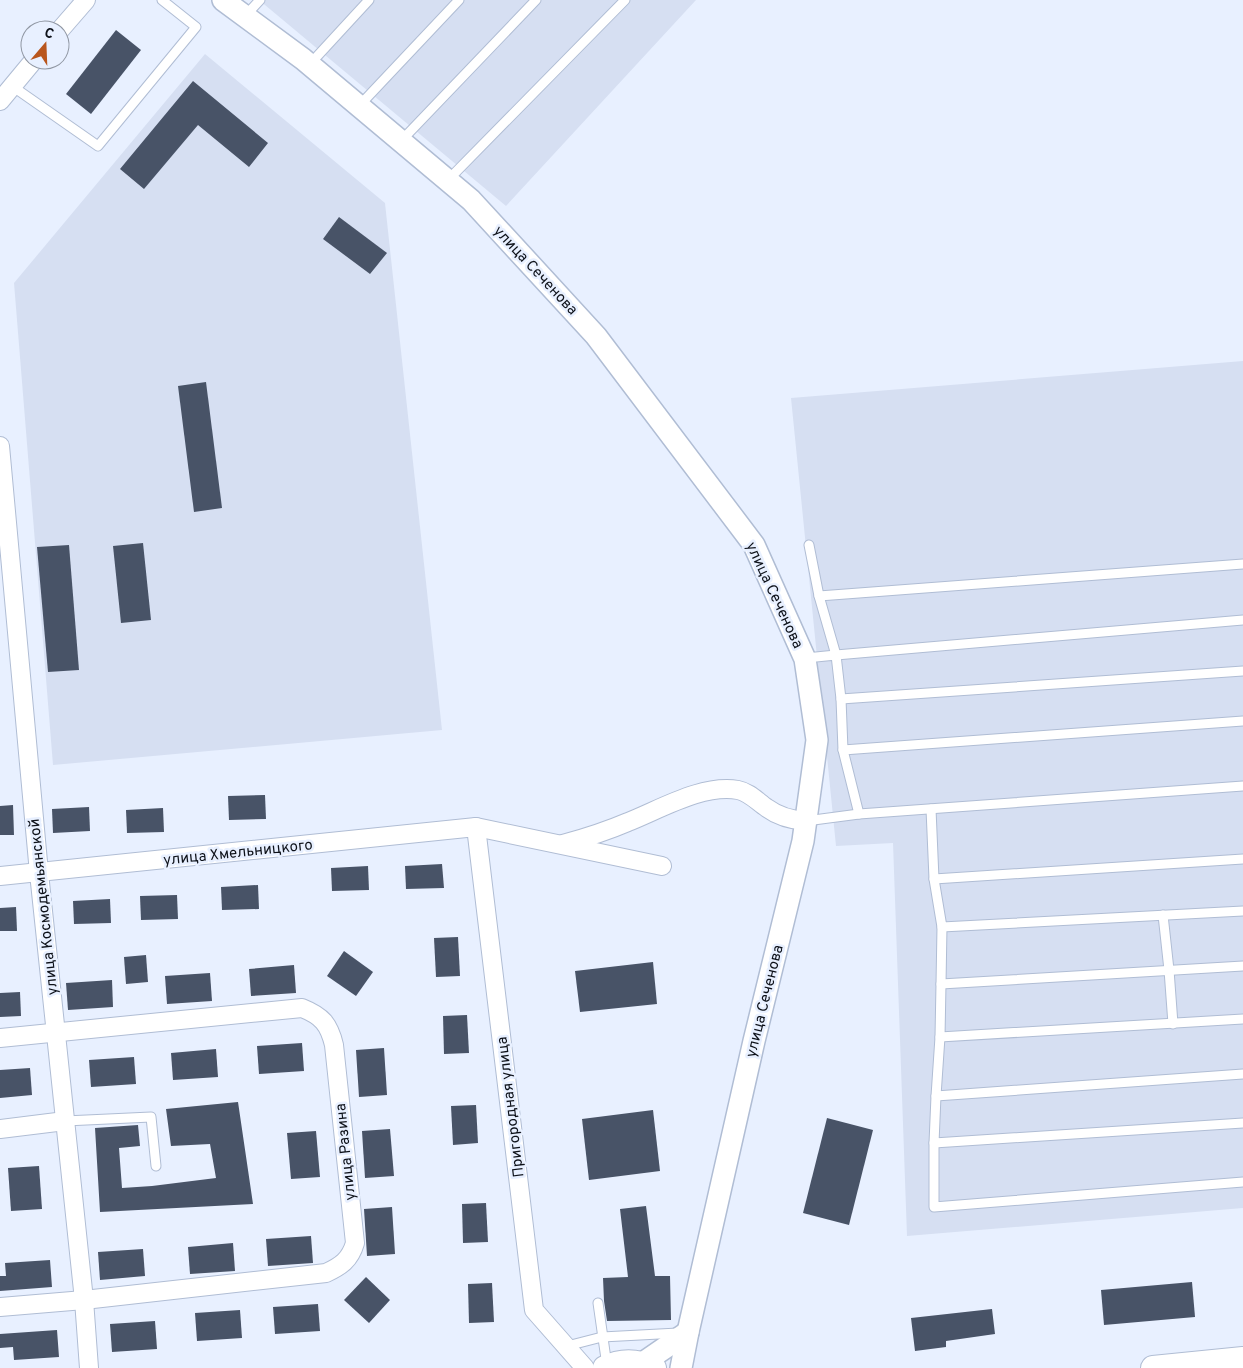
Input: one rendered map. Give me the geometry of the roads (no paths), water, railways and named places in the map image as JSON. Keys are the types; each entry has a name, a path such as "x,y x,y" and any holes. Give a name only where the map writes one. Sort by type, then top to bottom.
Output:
{"main road":[{"path":"1153,1368 1243,1359"},
{"path":"599,1368 625,1362 649,1366"}],"street":[{"path":"69,20 86,0"},
{"name":"улица Сеченова","path":"223,0 310,64 471,200 596,336 754,545 805,658 817,740 803,841 754,1041 681,1368"},
{"path":"0,101 26,70"},
{"name":"улица Космодемьянской","path":"0,446 6,586 39,873 84,1300 89,1368"},
{"path":"557,845 628,822 674,801 712,790 739,790 754,798 769,810 790,820 806,821"},
{"name":"улица Хмельницкого","path":"0,876 476,827 662,866"},
{"name":"Пригородная улица","path":"476,827 534,1310 567,1346 599,1368"},
{"name":"улица Разина","path":"0,1038 302,1008 315,1014 327,1024 334,1045 355,1243 347,1261 326,1273 84,1300 0,1307"},
{"path":"0,1129 65,1122"},
{"path":"649,1366 688,1332"}],"lane":[{"path":"12,86 98,146 196,27 162,0"},
{"path":"245,16 260,0"},
{"path":"310,64 369,0"},
{"path":"359,106 459,0"},
{"path":"401,141 536,0"},
{"path":"448,180 625,0"},
{"path":"809,545 819,596 836,655 841,699 843,750 859,814"},
{"path":"819,596 1243,564"},
{"path":"805,658 1243,620"},
{"path":"841,699 1243,671"},
{"path":"843,750 1243,721"},
{"path":"806,821 859,814 1243,786"},
{"path":"930,809 934,879 942,927 940,1037 934,1143 934,1207 1243,1182"},
{"path":"934,879 1243,859"},
{"path":"942,927 1243,911"},
{"path":"1163,915 1170,970 1173,1024"},
{"path":"941,984 1243,966"},
{"path":"940,1037 1243,1019"},
{"path":"936,1096 1243,1074"},
{"path":"65,1122 150,1117 156,1166"},
{"path":"934,1143 1243,1123"},
{"path":"598,1303 602,1337 599,1368"},
{"path":"567,1346 602,1337 688,1332"}]}
